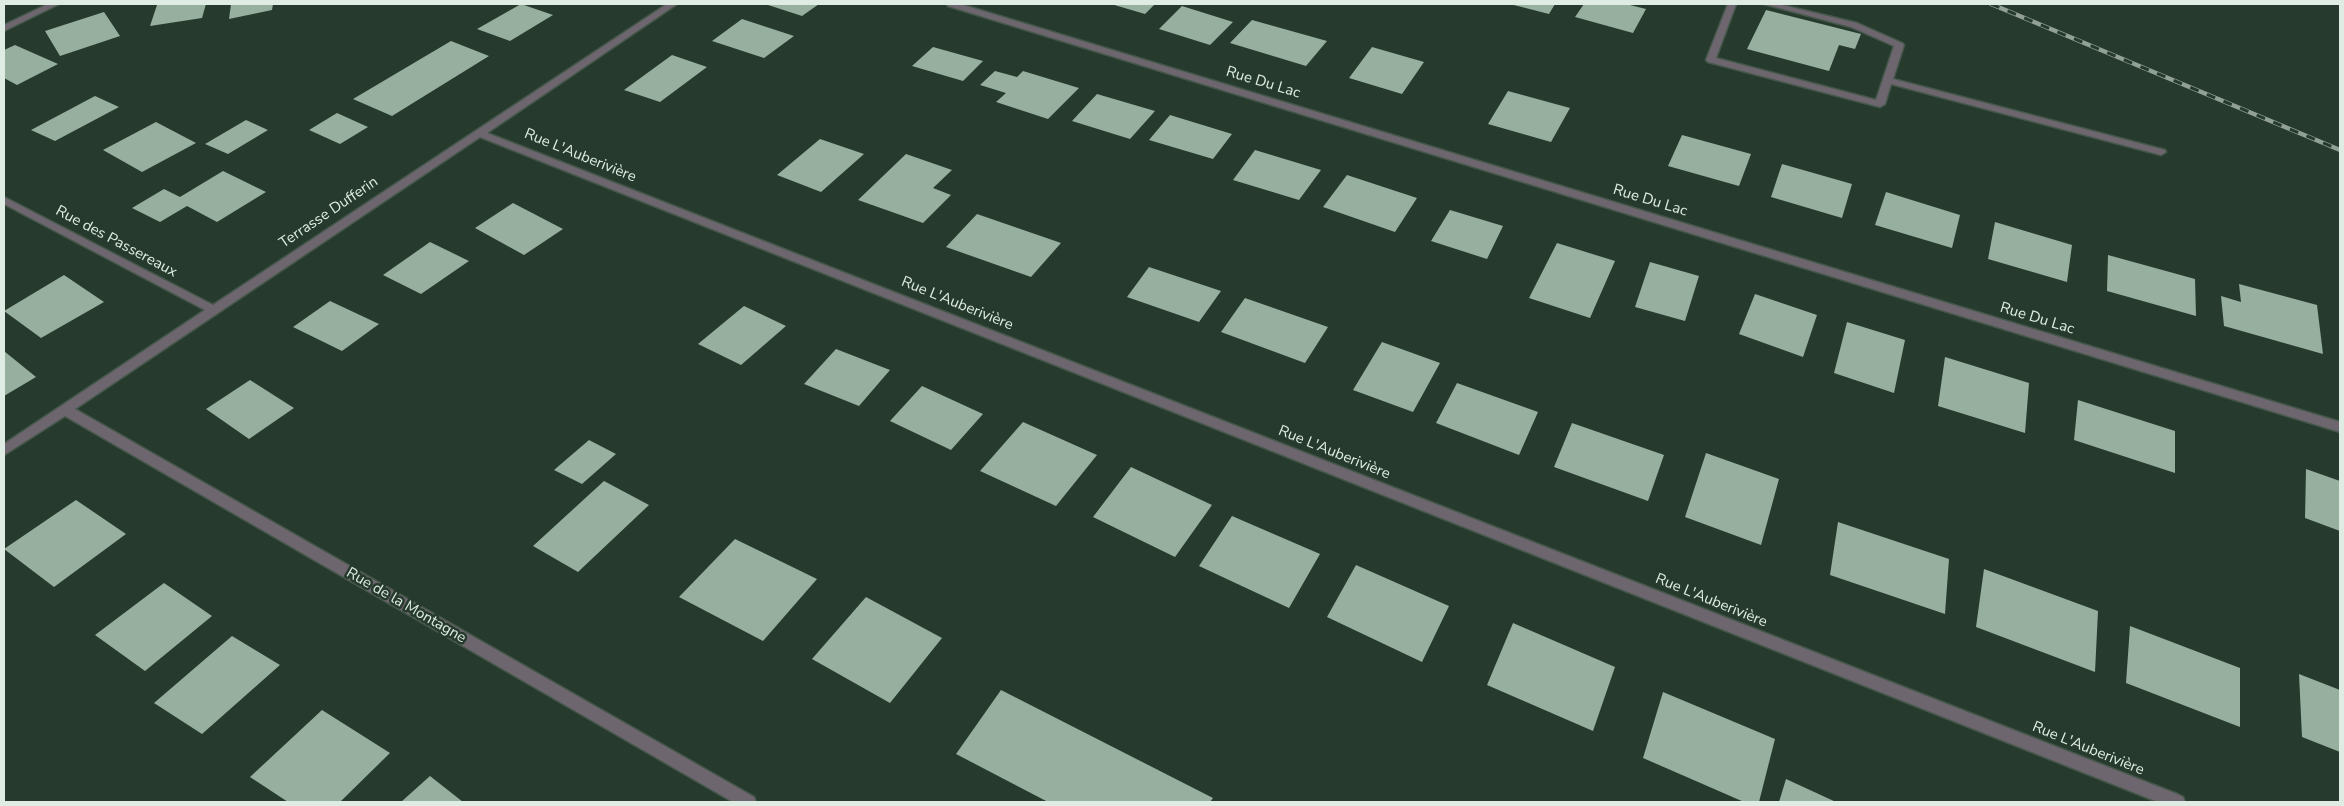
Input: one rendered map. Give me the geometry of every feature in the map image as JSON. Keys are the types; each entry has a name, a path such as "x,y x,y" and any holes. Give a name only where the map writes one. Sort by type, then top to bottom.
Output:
{"street":[{"path":"4,28 55,4"},
{"name":"Terrasse Dufferin","path":"4,450 673,4"},
{"name":"Rue Du Lac","path":"951,4 2340,427"},
{"path":"1732,4 1711,60 1880,104 1898,45 1854,26 1768,4"},
{"path":"1887,80 2161,152"},
{"name":"Rue L'Auberivière","path":"479,133 2177,802"},
{"name":"Rue des Passereaux","path":"4,200 214,310"},
{"name":"Rue de la Montagne","path":"64,409 748,802"}],"building":[{"path":"206,4 202,18 150,26 157,5"},
{"path":"231,4 273,4 272,10 229,19"},
{"path":"521,4 553,15 510,41 477,29"},
{"path":"765,4 819,4 802,16"},
{"path":"1111,4 1155,4 1145,14"},
{"path":"1510,4 1555,4 1549,14"},
{"path":"1584,4 1626,4 1646,9 1633,33 1575,17"},
{"path":"1182,6 1233,22 1210,45 1159,29"},
{"path":"1766,10 1861,34 1855,49 1839,45 1829,71 1747,49"},
{"path":"104,12 120,36 60,56 45,31"},
{"path":"742,19 794,36 764,58 712,41"},
{"path":"1252,20 1327,41 1306,66 1230,43"},
{"path":"451,41 489,56 392,116 353,99"},
{"path":"15,45 58,64 17,85 4,78 4,50"},
{"path":"933,47 983,61 963,81 912,66"},
{"path":"1372,47 1424,62 1402,94 1349,78"},
{"path":"672,55 707,67 660,102 624,90"},
{"path":"995,71 1017,77 1023,71 1079,88 1048,119 996,102 1006,93 980,85"},
{"path":"1508,91 1570,108 1551,142 1488,124"},
{"path":"1097,94 1155,111 1130,139 1072,121"},
{"path":"95,96 119,107 55,141 31,130"},
{"path":"337,113 368,127 340,144 309,130"},
{"path":"1170,115 1232,134 1213,159 1149,140"},
{"path":"246,120 268,130 228,154 205,144"},
{"path":"156,122 196,143 142,172 103,150"},
{"path":"1682,135 1751,154 1739,186 1668,166"},
{"path":"820,139 864,154 821,192 777,175"},
{"path":"1255,150 1321,170 1299,200 1233,180"},
{"path":"906,154 952,170 933,188 951,195 923,223 858,200"},
{"path":"1782,164 1852,184 1842,218 1771,197"},
{"path":"223,171 266,192 217,222 187,206 160,222 132,208 164,189 180,197"},
{"path":"1347,175 1417,198 1395,232 1323,207"},
{"path":"1886,192 1960,215 1952,248 1875,225"},
{"path":"513,203 563,229 524,255 475,228"},
{"path":"1450,210 1503,226 1487,259 1431,241"},
{"path":"977,214 1061,243 1031,277 946,247"},
{"path":"1995,222 2072,245 2067,282 1988,259"},
{"path":"430,242 469,261 421,294 383,275"},
{"path":"1557,243 1615,261 1590,318 1529,298"},
{"path":"2108,255 2195,279 2196,316 2107,291"},
{"path":"1650,262 1699,276 1685,321 1635,307"},
{"path":"1149,267 1221,291 1199,322 1127,297"},
{"path":"64,275 104,302 41,338 4,311"},
{"path":"2239,284 2317,305 2323,354 2224,326 2221,296 2241,302"},
{"path":"1755,294 1817,315 1803,357 1739,334"},
{"path":"1245,298 1328,327 1305,363 1221,332"},
{"path":"330,301 379,324 342,351 293,327"},
{"path":"744,306 786,326 741,365 698,344"},
{"path":"1847,322 1905,340 1894,393 1834,373"},
{"path":"1382,342 1440,363 1413,412 1353,390"},
{"path":"836,349 890,370 859,406 804,384"},
{"path":"4,351 36,377 4,396"},
{"path":"1945,357 2029,383 2025,433 1938,406"},
{"path":"250,380 294,408 249,439 206,409"},
{"path":"1457,383 1538,412 1519,455 1436,423"},
{"path":"922,386 983,414 951,450 890,421"},
{"path":"2078,400 2175,431 2175,473 2074,440"},
{"path":"1023,422 1097,455 1056,506 980,471"},
{"path":"1572,423 1664,455 1648,501 1554,467"},
{"path":"589,440 616,454 582,484 554,470"},
{"path":"1706,453 1779,479 1761,545 1685,517"},
{"path":"1131,467 1212,505 1175,557 1093,517"},
{"path":"2306,469 2340,481 2340,531 2305,518"},
{"path":"604,481 649,505 578,572 533,546"},
{"path":"76,500 126,534 54,587 4,549"},
{"path":"1232,516 1320,554 1289,608 1199,566"},
{"path":"1838,522 1949,559 1945,614 1830,575"},
{"path":"735,539 817,579 763,641 679,597"},
{"path":"1356,565 1449,606 1422,662 1327,617"},
{"path":"1984,569 2098,611 2095,672 1976,627"},
{"path":"164,583 212,616 145,671 95,635"},
{"path":"866,597 942,638 890,703 812,659"},
{"path":"1513,623 1615,667 1593,731 1487,685"},
{"path":"2130,626 2240,668 2240,727 2126,683"},
{"path":"232,636 280,665 202,734 154,703"},
{"path":"2299,674 2340,690 2340,752 2302,737"},
{"path":"1001,690 1213,798 1210,802 1048,802 956,754"},
{"path":"1663,692 1775,739 1759,802 1744,802 1643,758"},
{"path":"322,710 390,753 340,802 288,802 250,777"},
{"path":"430,776 463,802 401,802"},
{"path":"1786,779 1836,802 1779,802"}],"railway":[{"path":"1991,4 2340,150"}]}
